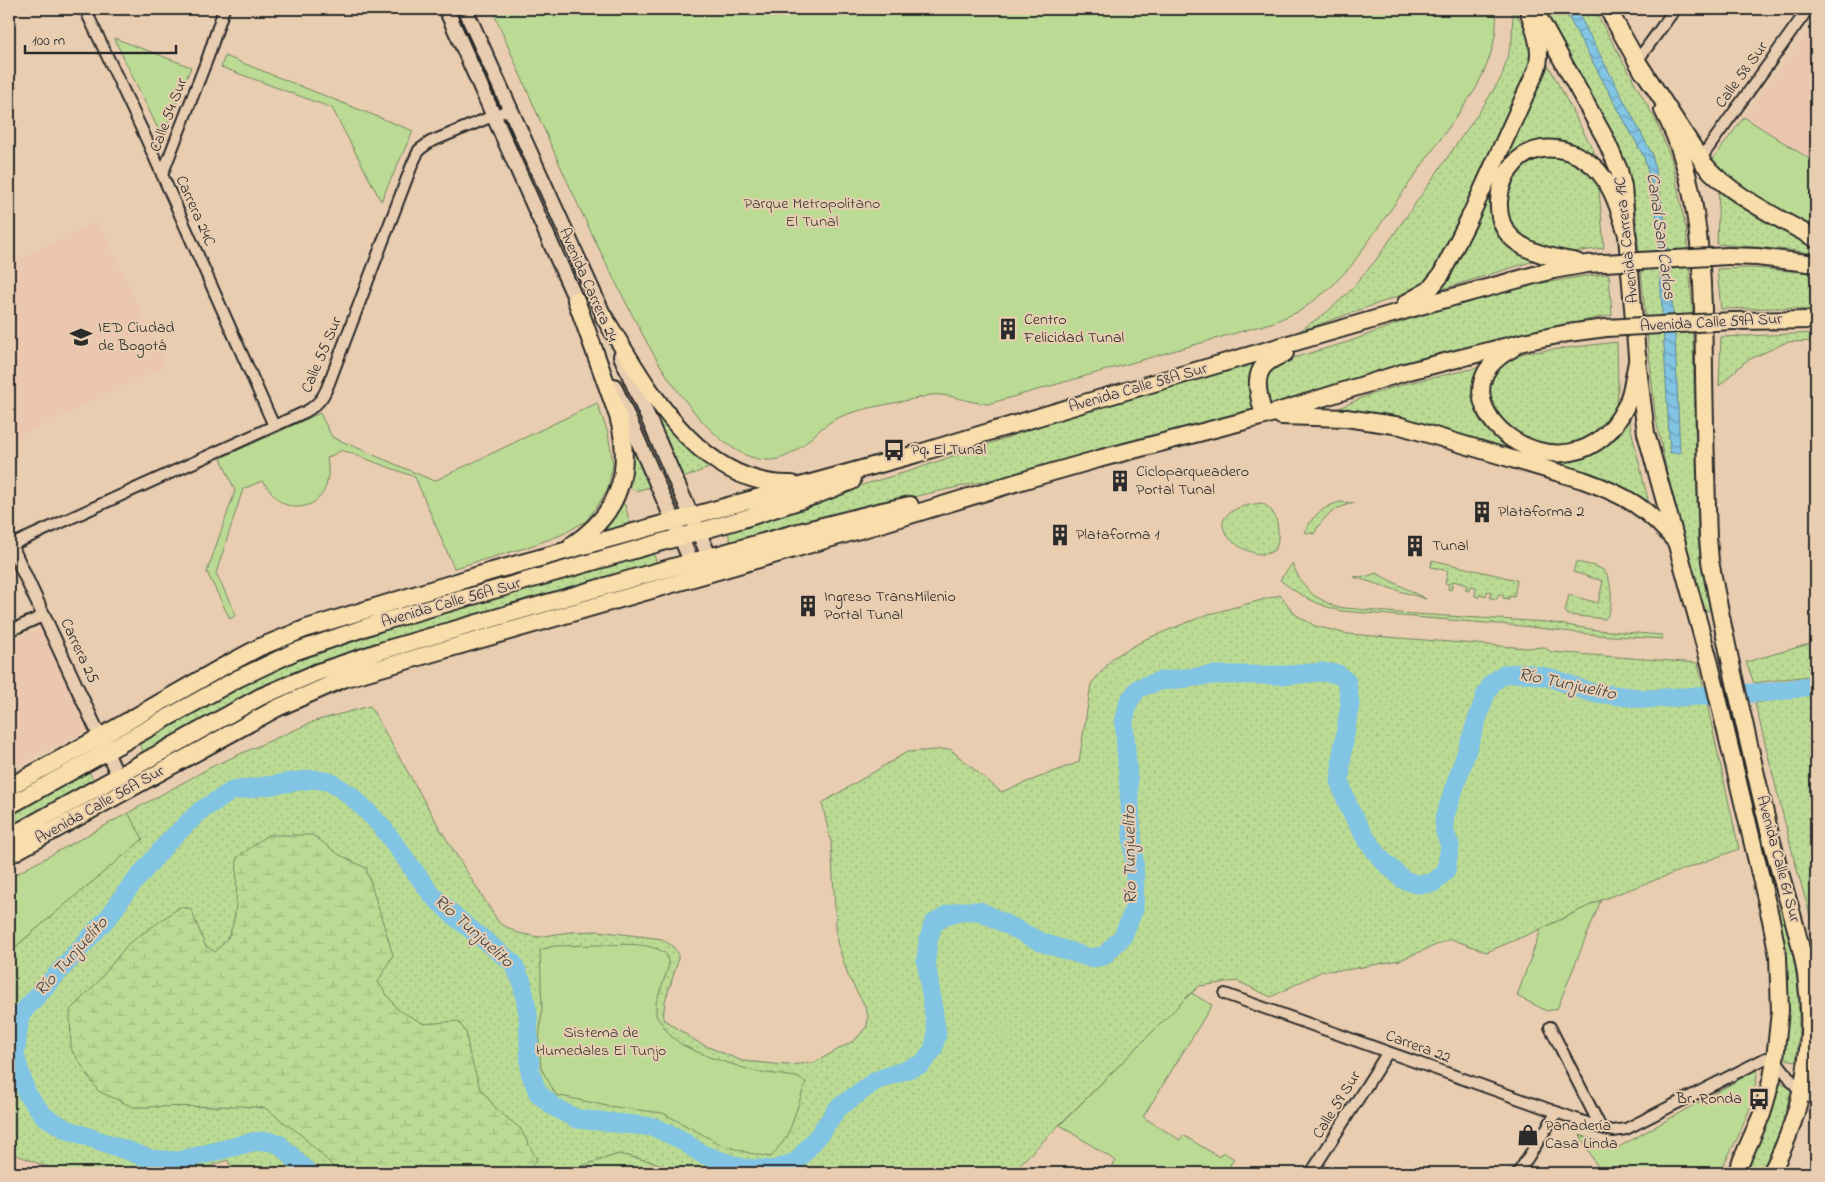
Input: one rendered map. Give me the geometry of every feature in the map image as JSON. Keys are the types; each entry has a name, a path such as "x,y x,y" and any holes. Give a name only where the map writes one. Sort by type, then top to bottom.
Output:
{"main road":[{"name":"Avenida Carrera 24","path":"446,9 694,569"},
{"name":"Avenida Carrera 24","path":"465,9 604,316 712,564"},
{"path":"1378,318 1424,293 1435,284 1469,219 1539,65 1538,45 1528,9"},
{"name":"Avenida Carrera 19C","path":"1534,9 1605,138 1623,186 1646,433 1710,664"},
{"path":"1608,9 1637,61 1715,176 1730,188 1816,239"},
{"name":"Avenida Calle 61 Sur","path":"1637,61 1672,130 1688,180 1696,226 1700,271 1704,345 1708,549 1742,713 1777,862 1803,961 1812,1050 1809,1095 1789,1131 1771,1173"},
{"path":"1587,264 1535,251 1514,240 1506,231 1501,220 1500,194 1505,179 1515,163 1526,154 1541,149 1557,149 1573,153 1588,162 1598,172 1614,197 1628,238"},
{"name":"Avenida Calle 58A Sur","path":"674,521 916,454 1088,402 1535,274 1587,264 1728,256 1757,257 1816,264"},
{"path":"552,555 586,536 598,524 612,504 620,485 624,468 622,433 618,416 576,300"},
{"path":"604,316 664,408 679,427 713,459 725,467 753,480 786,484 809,484"},
{"name":"Avenida Calle 59A Sur","path":"1528,341 1606,328 1733,321 1816,320"},
{"path":"1264,416 1258,385 1261,369 1272,360 1324,334"},
{"path":"1528,341 1495,360 1487,371 1482,381 1483,404 1486,413 1495,426 1509,437 1526,447 1548,453 1584,449 1610,429 1627,404 1638,358"},
{"path":"694,569 884,523 1102,458 1264,416 1405,372 1528,341"},
{"path":"1264,416 1346,418 1401,426 1575,477 1632,500 1653,517 1678,543"},
{"name":"Avenida Calle 56A Sur","path":"9,806 237,679 319,642 378,623 698,532 814,496 916,454"},
{"name":"Avenida Calle 56A Sur","path":"9,787 234,661 286,636 321,623 674,521"},
{"name":"Avenida Calle 56A Sur","path":"9,837 260,697 296,680 368,654 462,627 694,569"},
{"name":"Avenida Calle 56A Sur","path":"9,855 276,708 343,679 694,569"},
{"path":"424,654 462,627"},
{"path":"234,661 280,658"},
{"name":"Avenida Calle 61 Sur","path":"1710,664 1778,956 1780,1011 1775,1059 1762,1114 1736,1173"}],"street":[{"name":"Carrera 24C","path":"85,9 162,175 274,426"},
{"name":"Calle 54 Sur","path":"162,175 208,58 224,9"},
{"path":"1637,61 1674,9"},
{"name":"Calle 58 Sur","path":"1701,158 1808,9"},
{"name":"Calle 55 Sur","path":"10,544 312,409 323,397 419,150 430,142 510,109"},
{"name":"Carrera 25","path":"10,544 45,615 118,776"},
{"path":"9,631 45,615"},
{"name":"Carrera 22","path":"1225,994 1613,1131 1626,1129 1762,1059 1775,1059"},
{"path":"1550,1027 1600,1128"},
{"name":"Calle 59 Sur","path":"1311,1173 1388,1052"},
{"path":"1775,1059 1809,1095"},
{"path":"1518,1173 1556,1112"}],"shaded area":[{"path":"1812,27 1816,31 1816,163 1744,117"},
{"name":"IED Ciudad de Bogotá","path":"98,221 166,366 9,441 9,263"},
{"path":"44,627 91,729 11,767 9,762 9,642"},
{"path":"9,1152 63,1173 9,1173"},
{"path":"228,1160 233,1173 188,1173"}],"green space":[{"name":"Parque Metropolitano El Tunal","path":"492,9 1496,9 1496,31 1492,51 1475,90 1351,266 1329,289 1300,311 1274,322 988,404 945,395 930,395 854,412 832,421 794,452 777,459 766,460 751,457 737,451 711,430 678,392 654,355 581,211"},
{"path":"1513,9 1528,35 1530,43 1531,59 1526,80 1433,276 1420,286 1396,297 1298,332 1327,312 1350,291 1376,260 1486,102 1502,76 1512,40"},
{"path":"1544,9 1594,9 1656,121 1672,161 1686,229 1692,303 1698,541 1710,610 1705,612 1667,473 1655,414 1631,180 1606,122"},
{"path":"114,38 191,67 162,137"},
{"path":"225,56 413,131 381,201 332,108 221,67"},
{"path":"1545,59 1602,167 1565,144 1502,173 1505,242 1520,254 1537,260 1436,291"},
{"path":"1744,117 1816,163 1816,232 1737,187 1711,162"},
{"path":"1536,155 1570,157 1598,178 1604,248 1573,252 1553,250 1522,239 1511,228 1505,210 1506,192 1513,174"},
{"path":"1719,190 1816,247 1816,254 1717,244"},
{"path":"1752,268 1816,273 1816,310 1779,308 1721,309 1717,269"},
{"path":"1609,274 1612,315 1525,334 1438,357 1268,408 1264,372 1276,363 1348,342 1407,320 1486,297 1537,284"},
{"path":"1816,333 1816,341 1787,342 1746,361 1719,386 1721,337"},
{"path":"1617,342 1618,390 1615,416 1604,428 1578,445 1531,444 1493,416 1487,382 1504,359 1525,353"},
{"path":"1258,363 1258,410 1113,446 999,478 917,496 811,525 731,543 727,529 831,494 910,471 1092,408"},
{"path":"1481,367 1474,400 1482,425 1506,446 1522,453 1556,460 1572,459 1586,455 1604,444 1628,417 1649,504 1335,410 1366,396 1404,384"},
{"path":"640,384 692,451 711,467 683,478"},
{"path":"597,403 608,433 613,464 608,488 586,521 561,535 525,548 454,568 415,477 342,450 327,458 328,476 325,489 316,501 310,504 296,507 281,502 262,481 243,489 216,573 236,615 230,619 207,572 235,491 221,458 320,413 332,437 434,481"},
{"path":"627,431 650,487 635,491 626,484"},
{"path":"620,502 625,505 631,526 589,539"},
{"path":"1340,502 1355,503 1330,513 1321,522 1314,534 1305,532 1318,513"},
{"path":"1262,503 1272,512 1276,519 1278,538 1277,546 1274,550 1261,554 1237,545 1228,536 1223,526 1226,516 1238,508"},
{"path":"653,550 656,562 570,590 435,628 146,756 138,742 203,705 292,659 350,638"},
{"path":"1432,560 1517,580 1514,597 1509,596 1509,599 1503,598 1504,595 1498,594 1497,599 1490,598 1491,592 1487,591 1486,596 1480,594 1479,597 1475,596 1476,587 1470,586 1469,591 1465,590 1467,585 1453,581 1451,590 1448,589 1449,584 1445,583 1448,571 1431,567"},
{"path":"1576,562 1603,570 1609,579 1611,602 1605,619 1568,615 1565,611 1569,595 1598,603 1603,581 1573,572"},
{"path":"1292,564 1300,580 1313,595 1335,607 1398,613 1547,622 1597,630 1662,635 1663,639 1597,635 1522,626 1341,611 1309,599 1280,580"},
{"path":"1376,573 1426,599 1354,577 1368,576"},
{"path":"1280,595 1295,614 1315,626 1348,634 1527,648 1544,647 1551,652 1698,663 1739,849 1601,900 1487,952 1451,939 1400,960 1346,970 1322,971 1271,997 1237,981 1199,986 1011,1173 683,1173 653,1162 619,1154 582,1166 576,1173 233,1173 228,1160 188,1173 63,1173 9,1152 9,952 142,839 128,813 213,766 315,721 370,706 442,832 499,923 518,933 538,937 570,932 598,931 662,939 678,953 678,961 665,1001 663,1019 699,1043 742,1061 786,1065 814,1063 855,1040 867,1026 868,1016 865,1006 849,978 837,942 831,842 822,803 907,752 950,749 1001,792 1079,762 1091,684 1114,657 1146,639 1206,615"},
{"path":"1816,642 1816,675 1754,683 1746,662"},
{"path":"1816,693 1816,850 1809,853 1816,877 1816,936 1794,859 1755,703"},
{"path":"88,770 93,779 9,829 9,814"},
{"path":"128,813 143,839 9,952 9,878"},
{"path":"267,835 313,835 338,854 366,868 393,955 378,982 397,1009 424,1024 458,1021 466,1032 469,1052 480,1088 498,1111 520,1128 537,1160 526,1173 337,1173 332,1165 299,1133 265,1108 241,1106 133,1107 98,1091 71,1049 70,1010 97,983 128,944 180,907 191,909 205,945 215,952 224,943 232,928 236,908 237,858"},
{"path":"1601,900 1557,1009 1547,1011 1517,996 1541,929"},
{"path":"1783,909 1792,948 1799,1003 1796,1061 1781,1058 1776,910"},
{"name":"Sistema de Humedales El Tunjo","path":"643,945 666,954 669,965 656,1003 656,1016 671,1036 682,1045 709,1057 753,1071 796,1077 806,1082 788,1135 771,1157 722,1145 663,1113 607,1106 556,1095 541,1068 539,1041 542,1009 540,950 554,946"},
{"path":"1191,993 1212,1005 1143,1117 1180,1140 1183,1135 1219,1157 1223,1152 1234,1159 1225,1173 1108,1173 1116,1161 1060,1125"},
{"path":"1758,1069 1752,1103 1738,1137 1719,1173 1601,1173 1580,1135 1617,1148"},
{"path":"1780,1082 1791,1088 1783,1121 1771,1153 1761,1173 1743,1173 1754,1152"},
{"path":"619,1154 653,1162 683,1173 576,1173 582,1166"}],"water":[{"name":"Canal San Carlos","path":"1564,9 1576,9 1652,154 1665,220 1675,338 1680,453 1670,453 1657,220 1653,192 1644,157"}],"waterway":[{"name":"Río Tunjuelito","path":"309,1173 279,1144 267,1141 252,1142 178,1161 151,1159 66,1129 44,1116 27,1094 15,1056 20,1015 111,914 126,892 168,842 200,811 232,791 313,779 330,782 349,794 370,814 383,828 432,895 453,915 513,963 522,982 528,1014 530,1072 538,1093 554,1107 577,1119 654,1127 680,1139 702,1154 721,1161 743,1168 773,1170 796,1162 819,1135 837,1109 875,1081 922,1064 933,1050 937,1034 926,961 928,942 933,924 947,915 962,911 980,911 1041,942 1090,958 1104,956 1123,936 1134,909 1135,876 1124,721 1129,701 1139,688 1160,681 1214,675 1290,675 1321,672 1338,674 1347,682 1350,704 1342,754 1340,783 1349,808 1365,837 1382,860 1404,880 1417,884 1433,883 1446,871 1450,845 1445,833 1444,819 1485,696 1492,683 1504,674 1524,673 1552,678 1589,692 1646,699 1771,692 1816,685"}],"place":[{"name":"Centro Felicidad Tunal","path":"1008,329"},
{"name":"IED Ciudad de Bogotá","path":"81,337"},
{"name":"Pq. El Tunal","path":"894,450"},
{"name":"Cicloparqueadero Portal Tunal","path":"1120,481"},
{"name":"Plataforma 2","path":"1482,512"},
{"name":"Plataforma 1","path":"1060,535"},
{"name":"Tunal","path":"1415,546"},
{"name":"Ingreso TransMilenio Portal Tunal","path":"808,606"},
{"name":"Br. Ronda","path":"1759,1099"},
{"name":"Panadería Casa Linda","path":"1528,1135"}]}
